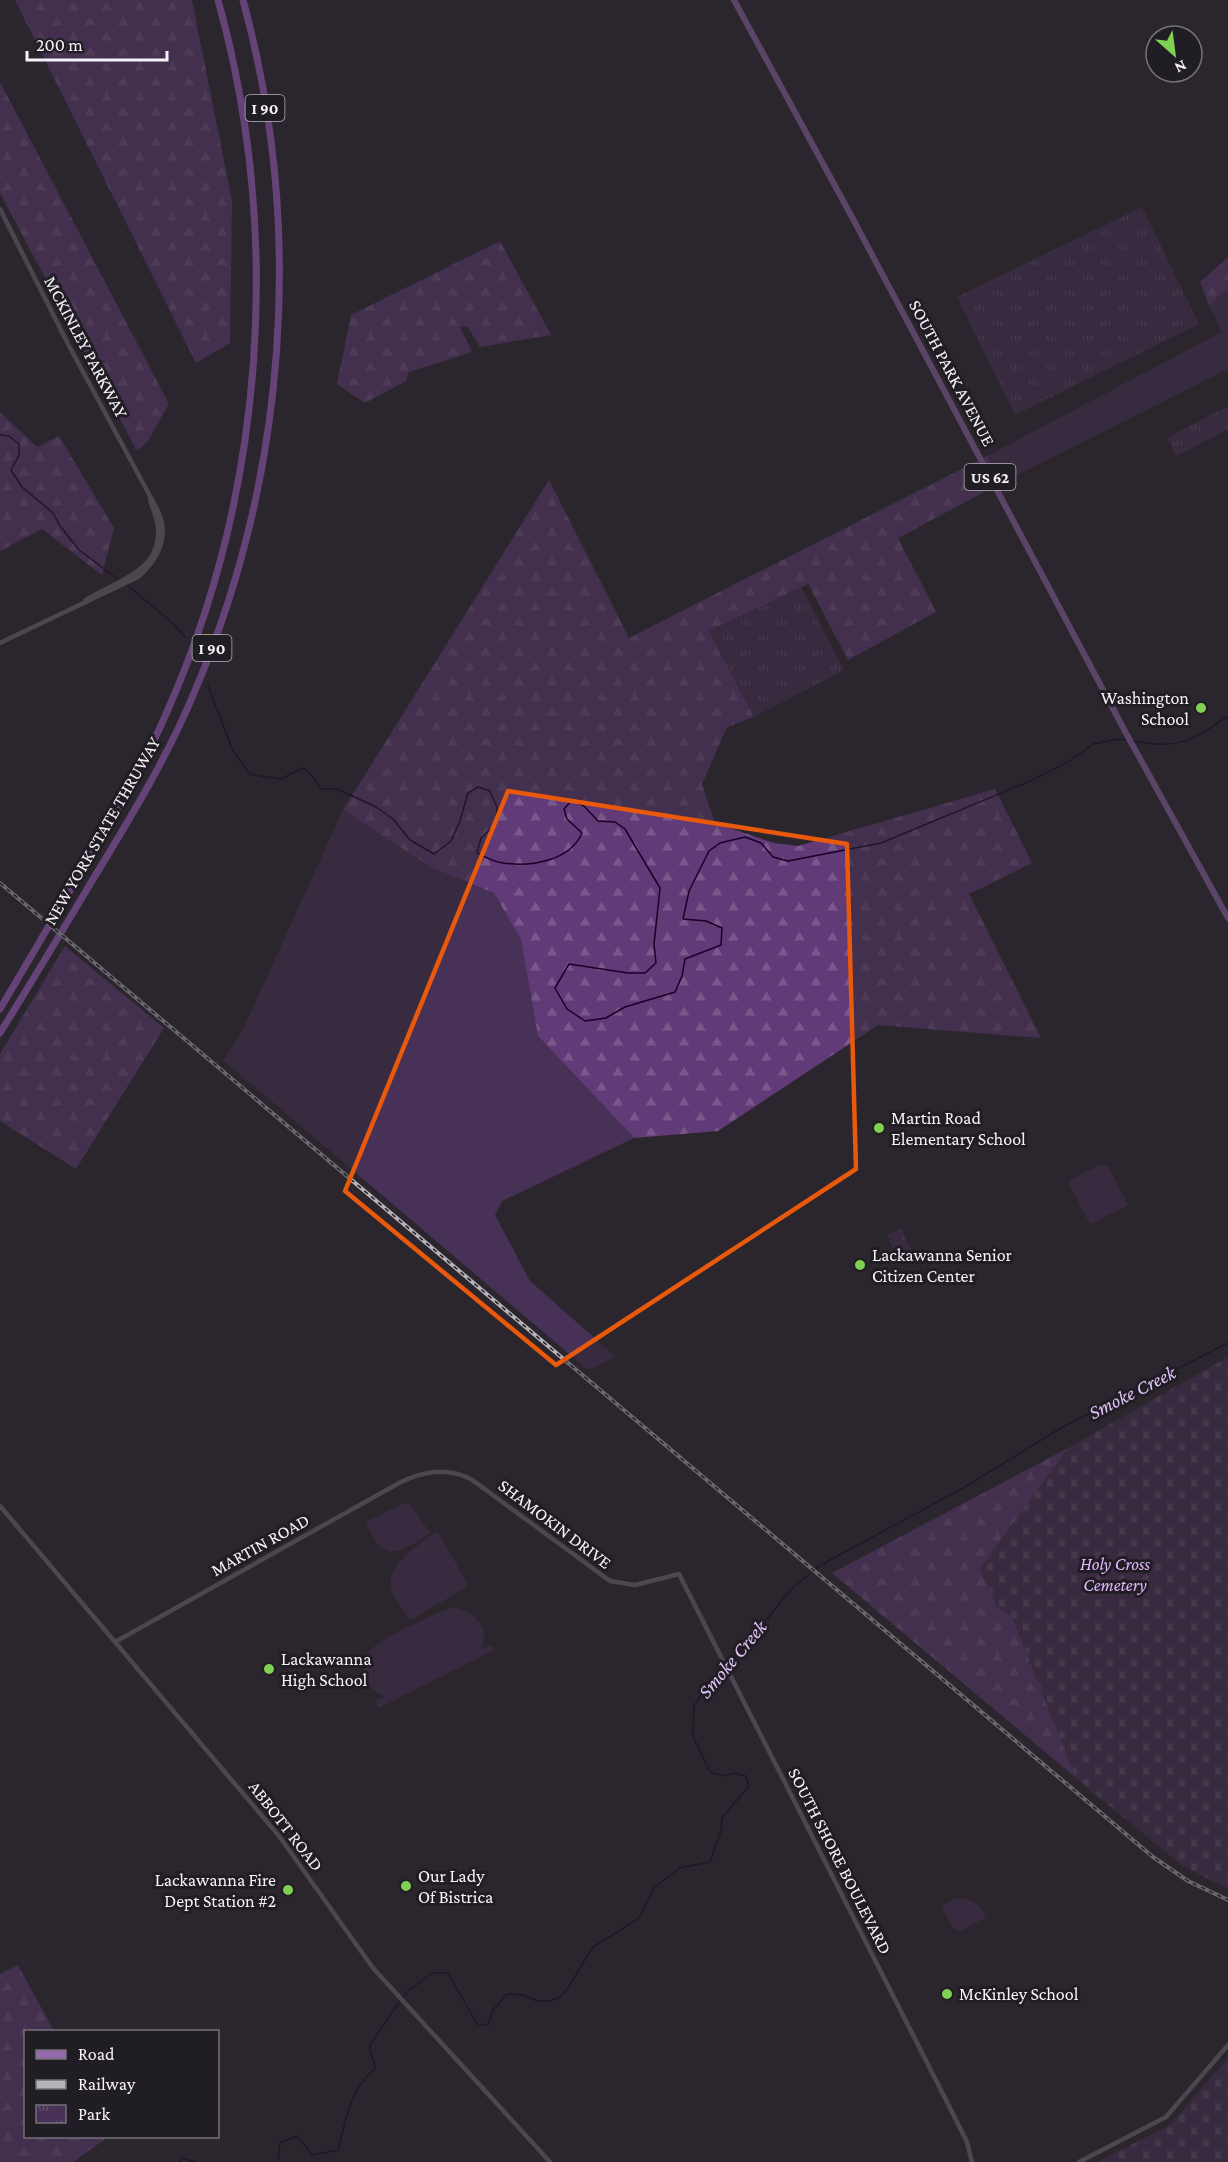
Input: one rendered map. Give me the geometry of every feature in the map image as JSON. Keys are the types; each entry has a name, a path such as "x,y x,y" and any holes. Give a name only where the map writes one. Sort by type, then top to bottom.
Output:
{"highway":[{"name":"NEW YORK STATE THRUWAY","path":"0,1009 119,810 167,713 202,620 231,514 246,434 252,382 256,329 255,240 248,154 241,104 218,0"},
{"name":"NEW YORK STATE THRUWAY","path":"0,1033 130,821 168,751 195,692 220,626 250,522 274,385 279,257 272,153 262,86 243,0"}],"main road":[{"name":"SOUTH PARK AVENUE","path":"734,0 1127,735 1228,918"}],"street":[{"name":"MCKINLEY PARKWAY","path":"0,209 58,324 157,509 162,521 163,535 149,568 0,644"},
{"name":"SHAMOKIN DRIVE","path":"419,1474 448,1472 471,1479 610,1581 636,1585 679,1574"},
{"name":"MARTIN ROAD","path":"115,1642 389,1488 419,1474"},
{"name":"ABBOTT ROAD","path":"0,1506 279,1836 366,1959 550,2162"},
{"name":"SOUTH SHORE BOULEVARD","path":"679,1574 967,2142 972,2162"},
{"path":"1079,2162 1166,2117 1228,2046"}],"highlighted area":[{"path":"508,791 847,844 856,1169 556,1365 345,1191"}],"green space":[{"path":"15,0 192,0 232,201 230,343 196,363"},
{"path":"0,82 169,404 148,441 137,451 0,193"},
{"path":"1142,207 1199,324 1015,415 957,297"},
{"path":"500,241 551,335 480,347 467,326 460,327 472,352 409,372 406,381 365,403 337,384 351,315"},
{"path":"1228,257 1228,288 1209,305 1200,282"},
{"path":"1228,288 1228,369 1001,483 987,456 1222,332 1209,305"},
{"path":"1228,406 1228,432 1227,430 1176,456 1167,438"},
{"path":"0,412 37,447 59,436 114,528 102,575 42,529 0,551"},
{"path":"987,456 1001,483 898,538 936,612 848,660 808,584 709,631 754,717 727,727 702,784 715,823 774,843 798,846 995,789 1032,863 969,894 1041,1038 878,1025 718,1131 634,1138 538,1036 521,940 494,893 432,868 343,810 549,480 629,638"},
{"path":"801,587 844,670 754,717 708,631"},
{"path":"343,810 432,868 494,893 521,940 538,1036 634,1138 502,1201 495,1215 530,1281 616,1357 588,1370 223,1060 241,1034"},
{"path":"65,946 164,1028 76,1169 0,1121 0,1054"},
{"path":"1101,1164 1108,1166 1128,1205 1090,1224 1068,1181"},
{"path":"901,1228 915,1257 901,1264 887,1235"},
{"name":"Holy Cross Cemetery","path":"1228,1357 1228,1889 1180,1864 1076,1778 1012,1617 996,1606 980,1569 1068,1448"},
{"path":"1068,1448 1044,1482 996,1606 1012,1617 1076,1778 832,1573"},
{"path":"404,1503 410,1504 430,1533 401,1550 393,1552 386,1550 379,1545 366,1522"},
{"path":"438,1532 467,1583 465,1588 410,1620 394,1595 391,1579 399,1562 423,1541"},
{"path":"452,1607 467,1612 478,1620 484,1639 482,1648 491,1645 494,1650 379,1708 376,1701 384,1696 366,1681 364,1672 369,1653 378,1644 398,1632"},
{"path":"956,1898 974,1903 986,1917 960,1931 955,1930 941,1906"},
{"path":"18,1965 53,2030 24,2030 24,2138 107,2138 73,2162 0,2162 0,1974"},
{"path":"1228,2058 1228,2162 1097,2162 1170,2125"}],"waterway":[{"path":"0,435 9,436 19,444 19,455 11,470 22,487 53,513 79,550 119,580"},
{"path":"126,584 175,625 185,637"},
{"path":"208,686 233,751 250,774 280,779 304,768 321,789 337,789 376,807 393,819 410,840 434,854 451,841 460,821 468,793 478,787 490,791 497,807 496,824 481,838 477,853 496,862 537,863 569,850 582,833 567,819 564,809 572,800 584,806 598,821 615,822 625,829 660,888 654,944 656,963 645,973 628,973 569,964 555,988 567,1009 585,1021 606,1018 625,1007 675,992 682,976 685,959 721,945 722,928 706,921 683,919 689,891 709,851 720,843 745,837 761,843 773,857 788,861 881,843 1030,781 1068,762 1093,744 1118,739 1127,740"},
{"path":"1132,741 1161,744 1183,742 1228,716"},
{"name":"Smoke Creek","path":"403,1998 407,1992 432,1973 448,1973 477,2024 488,2025 493,2010 507,1994 523,1995 537,2001 559,1998 568,1988 592,1948 639,1918 654,1888 679,1868 710,1862 721,1831 722,1818 749,1786 746,1776 733,1773 724,1776 710,1772 693,1736 694,1706 709,1682 735,1658 794,1586 821,1565 963,1488 1061,1428 1228,1343"},
{"name":"Smoke Creek","path":"278,2162 280,2143 297,2136 313,2155 338,2150 346,2117 355,2095 360,2085 375,2069 370,2045 400,2001"},
{"name":"Smoke Creek","path":"180,2162 182,2158 195,2162"}],"railway":[{"path":"0,883 1153,1857 1188,1881 1228,1900"}],"place":[{"name":"Washington School","path":"1201,708"},
{"name":"Martin Road Elementary School","path":"879,1128"},
{"name":"Lackawanna Senior Citizen Center","path":"860,1265"},
{"name":"Lackawanna High School","path":"269,1669"},
{"name":"Our Lady Of Bistrica","path":"406,1886"},
{"name":"Lackawanna Fire Dept Station #2","path":"288,1890"},
{"name":"McKinley School","path":"947,1994"}]}
